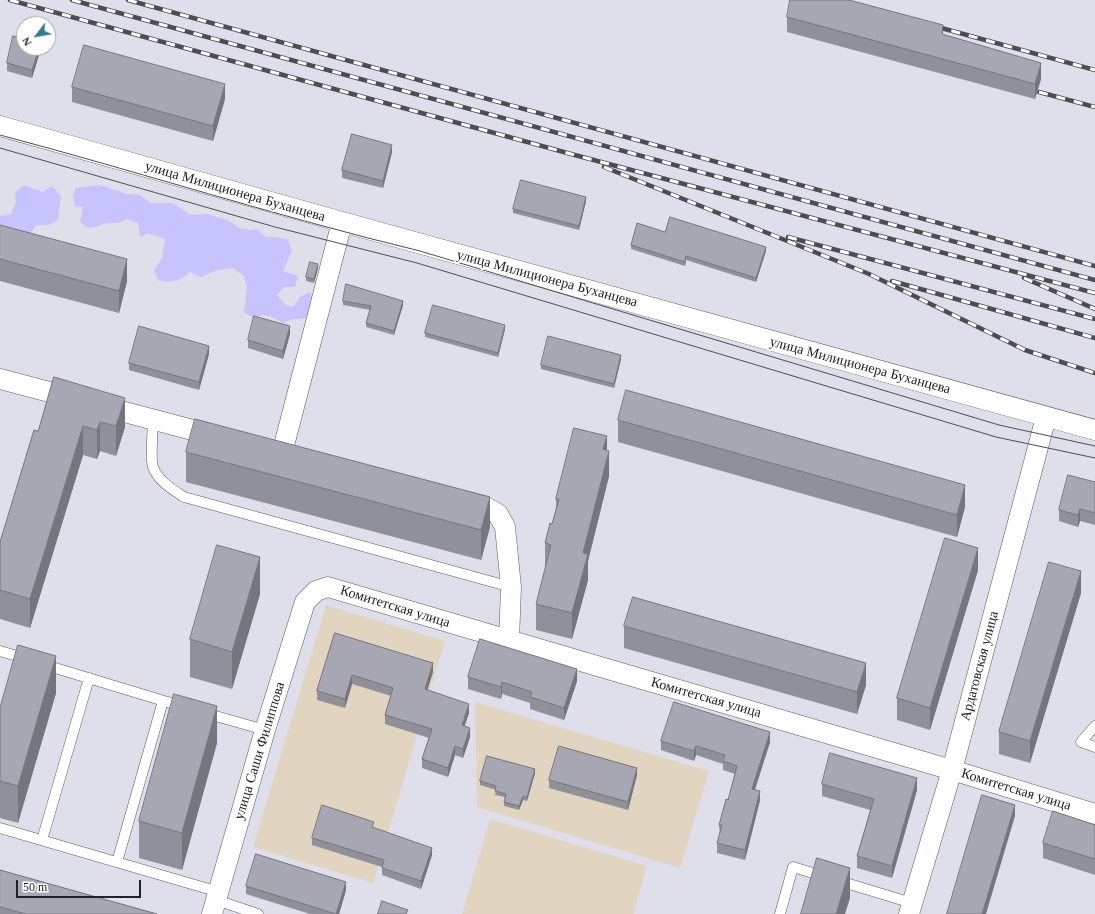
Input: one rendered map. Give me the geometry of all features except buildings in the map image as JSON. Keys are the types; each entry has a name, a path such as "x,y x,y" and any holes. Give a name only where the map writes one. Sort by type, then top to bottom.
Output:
{"street":[{"name":"улица Милиционера Буханцева","path":"0,126 1095,430"},
{"path":"282,453 342,222"},
{"path":"0,380 237,441"},
{"name":"Ардатовская улица","path":"910,909 952,770 1046,417"},
{"path":"447,496 484,506 498,514 505,527 511,587 509,641"},
{"name":"Комитетская улица","path":"316,591 328,587 952,770 1095,814"},
{"name":"улица Саши Филиппова","path":"216,902 265,730 305,602 316,591"}],"lane":[{"path":"153,420 152,466 158,477 170,488 184,497 511,587"},
{"path":"0,662 1,652 265,730"},
{"path":"42,840 89,678"},
{"path":"117,862 163,701"},
{"path":"1095,726 1081,742 1095,747"},
{"path":"0,828 117,862 216,902 258,914"},
{"path":"780,914 793,867 910,909"}],"shaded area":[{"path":"24,185 43,192 52,186 61,196 58,220 49,225 36,225 31,233 0,240 0,216 11,214 16,202 15,193"},
{"path":"100,185 127,194 140,195 151,203 172,203 189,215 208,214 229,221 239,228 250,230 257,229 266,237 276,237 288,240 292,251 283,271 298,276 295,287 284,287 277,295 286,305 293,307 300,297 310,292 315,305 315,318 293,319 283,323 265,315 253,318 244,312 247,287 243,275 233,268 217,270 201,277 190,272 179,280 175,281 158,280 154,270 162,258 165,239 148,233 140,237 138,223 126,219 118,223 107,223 88,228 80,222 83,207 75,206 73,194 76,188"},
{"path":"326,605 445,641 373,883 253,847"},
{"path":"475,702 709,771 680,868 477,807"},
{"path":"490,819 647,866 633,914 462,914"}],"tram line":[{"path":"0,135 315,224 420,251 999,425 1095,446"},
{"path":"0,148 275,227 417,263 996,437 1095,458"}],"railway":[{"path":"10,0 571,154 1095,293"},
{"path":"72,0 1095,280"},
{"path":"128,0 1095,266"},
{"path":"934,26 1095,70"},
{"path":"1039,92 1095,107"},
{"path":"604,167 869,274 1025,350 1095,373"},
{"path":"788,237 1095,319"},
{"path":"1024,278 1095,309"},
{"path":"892,281 1095,338"}]}
